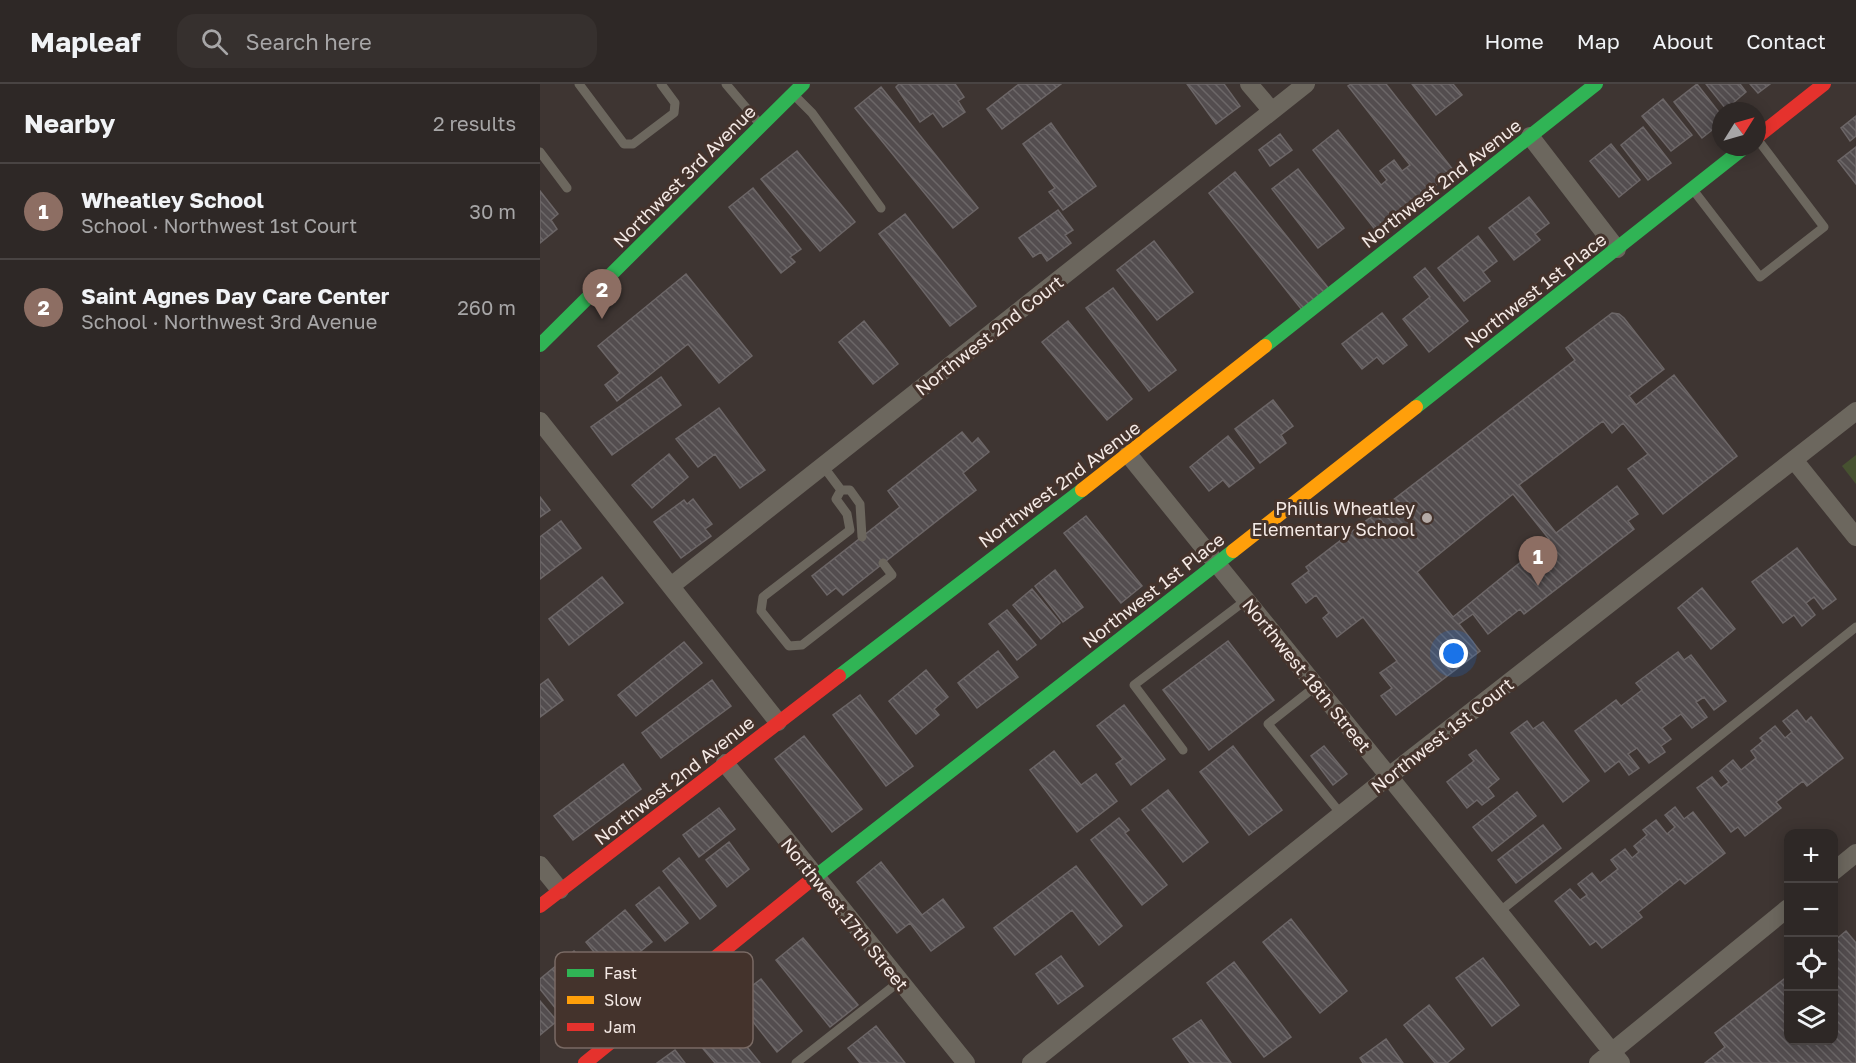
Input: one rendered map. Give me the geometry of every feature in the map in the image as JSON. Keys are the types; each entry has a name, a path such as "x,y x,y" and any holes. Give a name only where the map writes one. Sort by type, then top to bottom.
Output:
{"street":[{"path":"1249,84 1272,111"},
{"name":"Northwest 2nd Court","path":"671,586 1306,84"},
{"name":"Northwest 2nd Avenue","path":"540,906 1128,454 1596,84"},
{"path":"1766,131 1824,84"},
{"name":"Northwest 3rd Avenue","path":"540,345 798,89"},
{"path":"1530,136 1617,249"},
{"name":"Northwest 1st Place","path":"722,952 1734,156"},
{"name":"Northwest 1st Court","path":"1031,1063 1389,776 1856,411"},
{"path":"540,421 778,722"},
{"name":"Northwest 18th Street","path":"1128,454 1498,912 1610,1060"},
{"path":"1794,460 1856,537"},
{"name":"Northwest 17th Street","path":"725,763 966,1063"},
{"path":"1838,867 1856,853"},
{"path":"540,865 560,890"},
{"path":"1610,1060 1784,911"},
{"name":"Northwest 1st Place","path":"585,1063 604,1048"}],"lane":[{"path":"579,84 624,144 628,145 633,144 674,113 675,103 661,84"},
{"path":"726,84 761,126"},
{"path":"798,89 812,113 881,208"},
{"path":"1693,189 1761,277 1824,227 1766,150"},
{"path":"540,152 567,188"},
{"path":"823,466 841,490"},
{"path":"841,490 850,490 860,504 862,537 850,530 847,514 836,499 841,490"},
{"path":"850,530 763,597 761,611 789,646 802,645 892,575 883,563"},
{"path":"1183,750 1134,685 1246,600"},
{"path":"1498,912 1856,627"},
{"path":"1316,686 1268,724 1341,814"},
{"path":"796,1063 900,981"}],"green space":[{"path":"1856,455 1856,484 1842,466"}],"building":[{"path":"899,84 955,84 964,97 958,101 965,112 943,127 933,113 920,122 896,87"},
{"path":"1019,84 1061,84 1002,129 987,109"},
{"path":"1187,84 1224,84 1240,106 1216,124"},
{"path":"1351,84 1386,84 1454,171 1377,232 1313,150 1338,130 1381,185 1387,180 1380,171 1394,160 1402,171 1410,165 1348,86"},
{"path":"1412,84 1453,84 1462,95 1436,115"},
{"path":"1697,84 1712,103 1712,130 1702,138 1674,102"},
{"path":"1706,84 1740,84 1746,92 1734,102 1720,102"},
{"path":"1750,84 1770,84 1758,93"},
{"path":"881,87 978,208 953,228 855,108"},
{"path":"1663,99 1692,135 1671,151 1642,116"},
{"path":"1856,116 1856,136 1850,141 1841,128"},
{"path":"1051,123 1096,186 1063,210 1049,192 1055,188 1023,144"},
{"path":"1643,127 1671,163 1648,180 1621,145"},
{"path":"1280,134 1292,150 1270,166 1259,150"},
{"path":"1611,144 1640,180 1619,197 1590,161"},
{"path":"1856,147 1856,184 1838,161"},
{"path":"797,151 855,222 820,251 761,179"},
{"path":"1298,169 1344,228 1318,248 1272,189"},
{"path":"1235,172 1329,289 1302,310 1209,193"},
{"path":"753,188 801,249 790,257 795,262 781,273 729,207"},
{"path":"540,191 558,214 551,220 557,229 540,243"},
{"path":"1529,197 1549,223 1535,234 1540,240 1514,260 1489,228"},
{"path":"1058,210 1073,230 1065,235 1071,243 1047,261 1041,252 1033,257 1019,238"},
{"path":"905,214 976,306 950,326 879,234"},
{"path":"1478,236 1497,261 1483,272 1490,281 1464,301 1438,268"},
{"path":"1154,241 1193,292 1157,320 1117,270"},
{"path":"1425,268 1468,321 1429,352 1403,319 1430,297 1414,277"},
{"path":"686,274 752,356 719,383 688,344 617,401 605,385 620,373 598,346"},
{"path":"1113,288 1176,370 1149,391 1086,308"},
{"path":"1382,313 1407,345 1383,364 1377,357 1362,369 1342,344"},
{"name":"Phillis Wheatley Elementary School","path":"1612,313 1619,314 1664,369 1629,396 1636,405 1674,375 1737,456 1663,514 1628,469 1648,454 1623,423 1612,433 1603,421 1519,485 1556,533 1617,486 1638,514 1628,521 1634,529 1524,614 1520,609 1488,634 1473,614 1459,624 1480,651 1396,715 1381,696 1392,688 1380,673 1397,661 1363,617 1337,637 1323,618 1329,613 1316,595 1306,603 1292,584 1309,571 1306,567 1575,360 1566,348","holes":["1513,494 1549,539 1453,617 1417,572"]},
{"path":"864,321 898,364 873,384 839,342"},
{"path":"1068,321 1132,399 1107,420 1042,342"},
{"path":"661,377 681,405 612,455 591,427"},
{"path":"1273,400 1293,426 1281,435 1286,443 1260,463 1235,429"},
{"path":"719,408 765,470 740,488 715,454 698,467 676,439"},
{"path":"962,432 972,444 978,438 989,452 963,473 976,490 843,595 836,588 827,595 812,576 900,507 888,491"},
{"path":"1228,436 1254,468 1229,487 1223,480 1209,491 1190,467"},
{"path":"669,454 688,477 652,508 632,485"},
{"path":"540,497 550,510 540,517"},
{"path":"693,499 712,524 705,529 711,536 681,558 654,522 684,500 687,504"},
{"path":"1086,516 1142,586 1121,603 1064,533"},
{"path":"561,521 581,548 540,579 540,537"},
{"path":"1797,548 1836,599 1823,609 1814,597 1806,603 1815,615 1802,626 1794,615 1783,623 1752,582"},
{"path":"1055,570 1083,607 1063,622 1035,586"},
{"path":"602,577 623,603 569,645 549,619"},
{"path":"1702,588 1735,629 1711,649 1678,608"},
{"path":"1032,589 1060,623 1041,639 1013,605"},
{"path":"1007,610 1036,645 1017,660 989,624"},
{"path":"1228,641 1274,700 1209,750 1163,690"},
{"path":"684,642 702,663 636,716 618,695"},
{"path":"998,651 1018,677 977,708 958,683"},
{"path":"1678,652 1684,660 1691,655 1726,701 1714,710 1704,697 1696,702 1707,717 1692,728 1681,714 1662,728 1671,739 1661,746 1665,752 1649,763 1637,748 1628,754 1639,768 1629,775 1619,761 1605,772 1575,731 1616,700 1621,706 1642,690 1636,683"},
{"path":"926,670 948,697 934,709 939,715 916,734 889,701"},
{"path":"548,679 563,700 540,717 540,685"},
{"path":"712,680 731,706 661,758 642,733"},
{"path":"860,695 913,766 886,786 833,715"},
{"path":"1124,705 1165,759 1131,785 1116,764 1123,759 1097,726"},
{"path":"1797,710 1806,722 1811,717 1843,758 1807,786 1803,781 1776,802 1781,808 1745,836 1738,827 1731,832 1697,788 1712,777 1721,788 1729,782 1720,771 1733,760 1741,770 1756,758 1751,751 1763,741 1760,738 1775,726 1785,738 1792,732 1783,721"},
{"path":"1527,721 1533,729 1543,722 1589,781 1563,802 1511,733"},
{"path":"804,736 862,809 832,832 775,759"},
{"path":"1233,746 1282,810 1249,835 1200,772"},
{"path":"1324,746 1347,774 1333,785 1311,756"},
{"path":"1476,750 1499,779 1488,788 1494,796 1482,805 1477,800 1467,808 1447,782 1474,761 1469,755"},
{"path":"1054,751 1081,785 1096,774 1117,801 1077,832 1030,770"},
{"path":"623,764 641,789 573,840 554,816"},
{"path":"1168,790 1208,842 1183,862 1142,810"},
{"path":"1517,792 1536,816 1492,851 1473,827"},
{"path":"1675,807 1684,819 1693,812 1725,853 1685,884 1680,879 1638,912 1642,917 1602,948 1596,941 1590,945 1555,901 1570,889 1580,900 1587,895 1578,884 1592,873 1600,883 1618,869 1611,860 1625,849 1632,858 1639,852 1634,846 1647,835 1643,830 1656,820 1667,834 1675,827 1665,815"},
{"path":"719,808 735,829 699,857 683,835"},
{"path":"1119,818 1129,830 1125,833 1167,885 1142,905 1091,840"},
{"path":"1543,825 1561,848 1516,883 1498,860"},
{"path":"729,842 749,869 727,887 706,860"},
{"path":"679,858 716,906 700,919 663,871"},
{"path":"881,862 922,915 943,899 964,927 931,951 910,923 897,933 857,882"},
{"path":"1076,866 1122,926 1099,945 1072,910 1015,955 994,928"},
{"path":"659,887 688,923 665,941 636,905"},
{"path":"625,910 652,942 640,952 594,952 586,942"},
{"path":"1291,919 1347,991 1320,1013 1263,942"},
{"path":"1846,931 1856,943 1856,1063 1705,1063 1725,1047 1715,1033 1784,979 1784,1045 1838,1045 1838,938"},
{"path":"803,938 858,1005 830,1027 776,960"},
{"path":"1061,956 1083,986 1058,1004 1036,974"},
{"path":"1483,958 1519,1005 1492,1026 1456,978"},
{"path":"1234,962 1291,1037 1264,1057 1207,983"},
{"path":"555,967 555,1008 540,989 540,979"},
{"path":"761,979 802,1031 777,1052 753,1022 753,985"},
{"path":"540,1001 555,1019 555,1023 540,1035"},
{"path":"1429,1005 1464,1049 1447,1063 1435,1063 1404,1025"},
{"path":"1201,1020 1231,1063 1190,1063 1173,1039"},
{"path":"876,1026 905,1063 860,1063 848,1048"},
{"path":"1386,1039 1403,1063 1363,1063 1360,1058"},
{"path":"702,1048 748,1048 760,1063 715,1063"},
{"path":"675,1050 685,1063 657,1063"}],"traffic: fast":[{"path":"540,345 803,84"},
{"path":"1265,346 1596,84"},
{"path":"1416,407 1734,156"},
{"path":"839,676 1082,490"},
{"path":"811,880 1233,551"}],"traffic: slow":[{"path":"1082,490 1265,346"},
{"path":"1233,551 1416,407"}],"traffic: jam":[{"path":"1766,130 1824,84"},
{"path":"540,906 839,676"},
{"path":"722,952 811,880"},
{"path":"585,1063 604,1048"}],"place":[{"name":"Saint Agnes Day Care Center","path":"602,319"},
{"name":"Phillis Wheatley Elementary School","path":"1427,518"},
{"name":"Wheatley School","path":"1538,586"}]}
